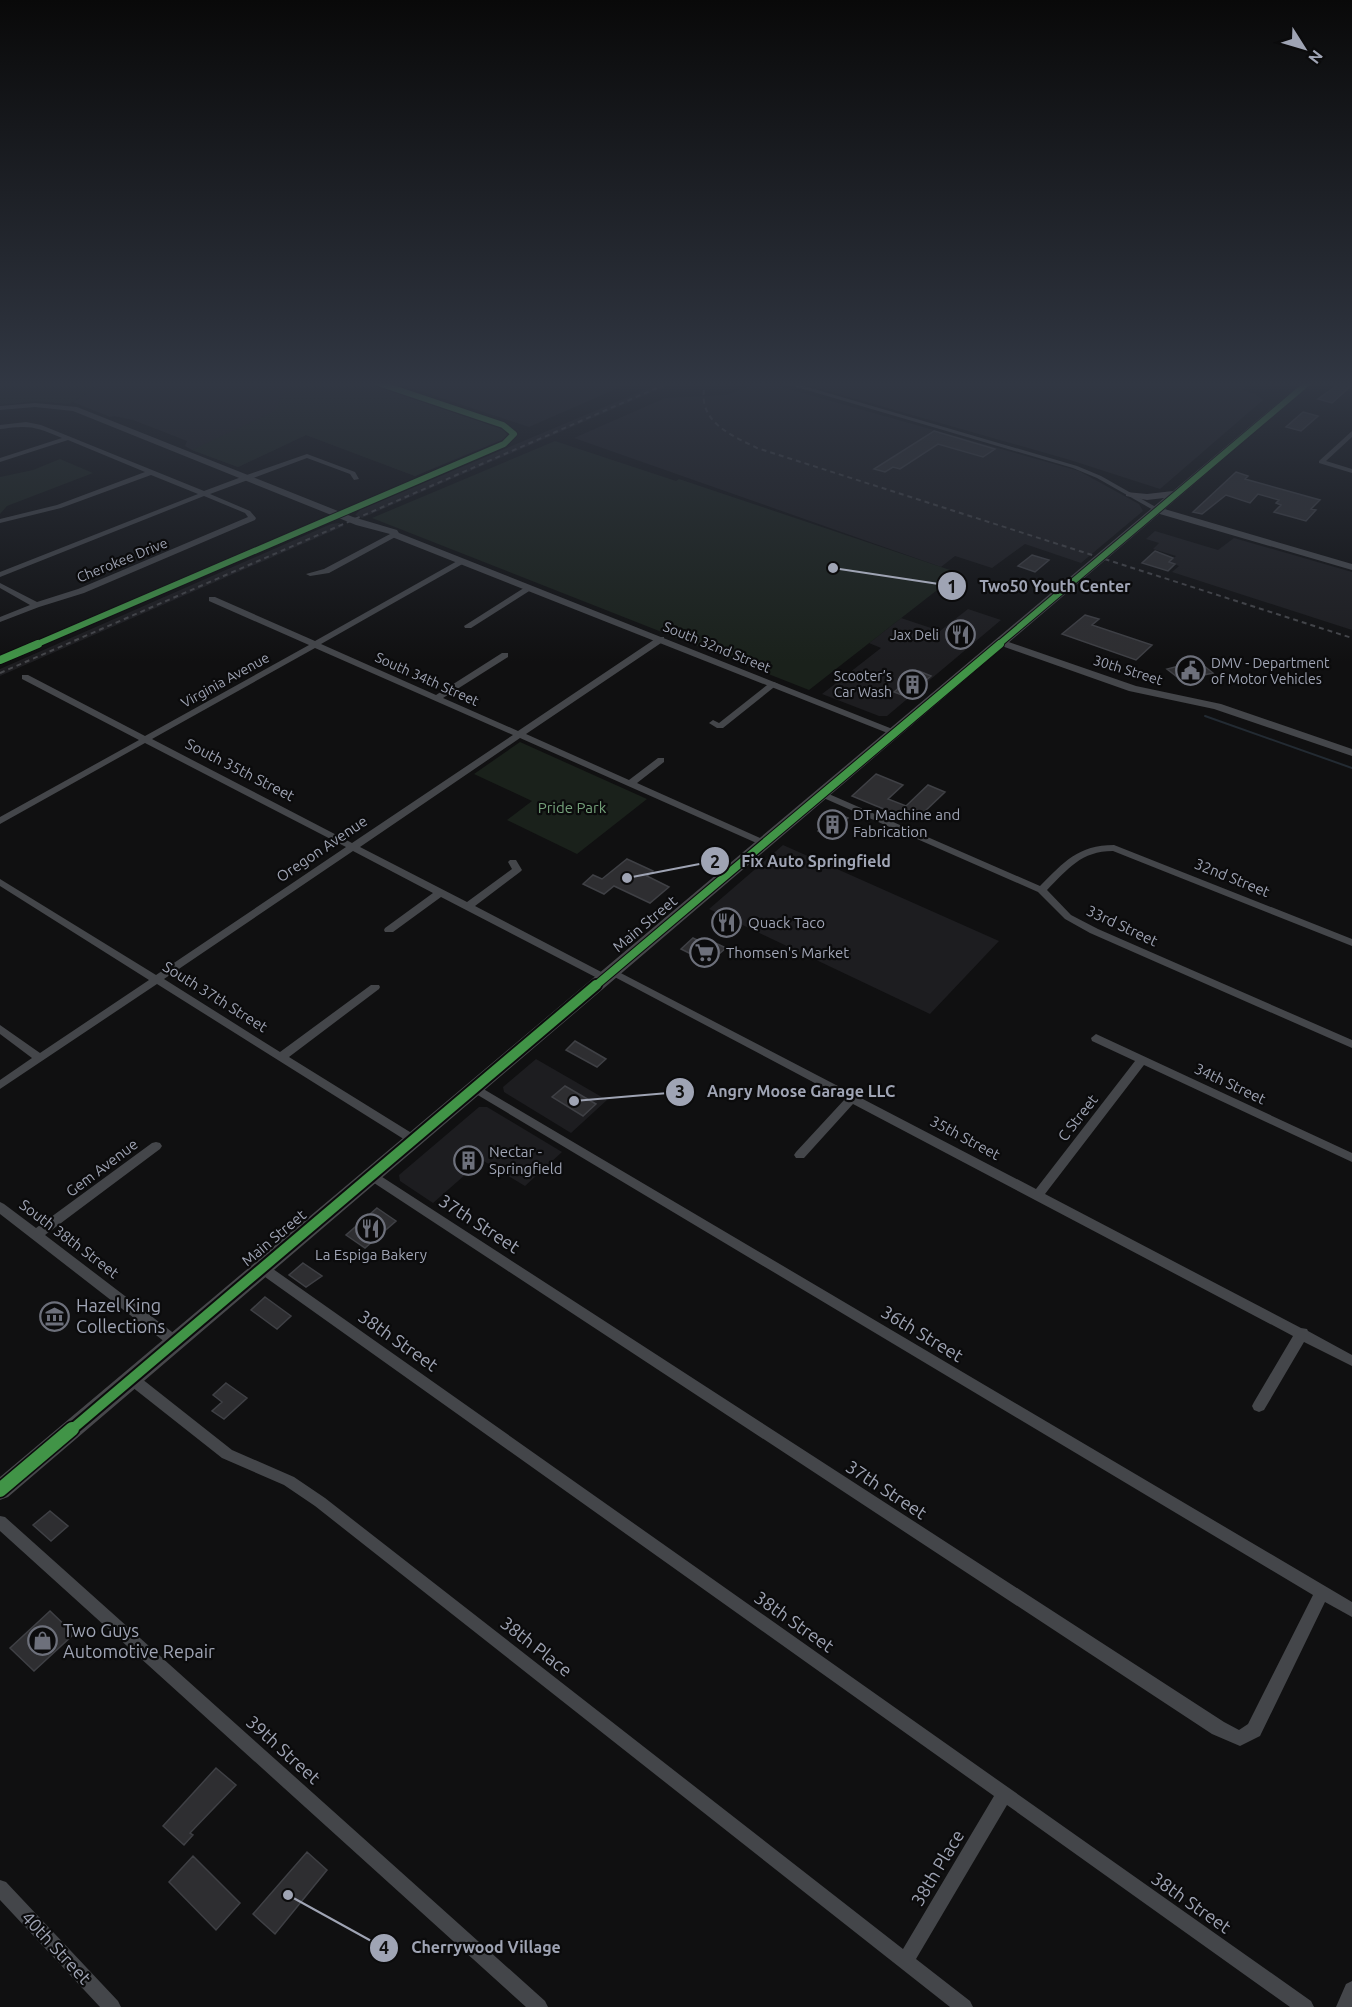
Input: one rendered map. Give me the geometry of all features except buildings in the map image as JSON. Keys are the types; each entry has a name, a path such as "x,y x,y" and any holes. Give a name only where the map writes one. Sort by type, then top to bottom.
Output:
{"main road":[{"name":"Main Street","path":"0,1490 1198,475"},
{"path":"1130,494 1154,497 1175,494"},
{"path":"1157,510 1352,567"}],"street":[{"path":"0,521 59,507 145,475"},
{"path":"159,475 205,493"},
{"name":"South 32nd Street","path":"240,475 387,536 394,535 894,732"},
{"path":"0,575 253,475"},
{"path":"354,475 356,479"},
{"path":"1093,475 1157,510"},
{"name":"Cherokee Drive","path":"0,620 36,605 81,591 252,518 248,512 205,493"},
{"path":"310,574 326,571 394,535"},
{"name":"Virginia Avenue","path":"0,821 462,562"},
{"path":"0,585 36,605"},
{"path":"468,626 530,588"},
{"name":"South 34th Street","path":"212,599 764,843"},
{"name":"Oregon Avenue","path":"0,1085 661,639"},
{"name":"30th Street","path":"1000,642 1133,689 1217,706 1352,753"},
{"path":"437,698 505,655"},
{"name":"South 35th Street","path":"25,677 441,892 609,975"},
{"path":"713,723 720,726 774,684"},
{"path":"630,784 661,760"},
{"name":"33rd Street","path":"822,794 1041,890 1068,917 1094,932 1352,1044"},
{"name":"32nd Street","path":"1041,890 1074,858 1086,849 1098,846 1131,853 1352,943"},
{"path":"469,906 517,870 513,862"},
{"name":"South 37th Street","path":"0,882 414,1140"},
{"path":"389,930 441,892"},
{"name":"35th Street","path":"609,975 852,1098 1352,1361"},
{"path":"282,1056 375,987"},
{"path":"0,1029 40,1058"},
{"name":"34th Street","path":"1096,1038 1352,1158"},
{"name":"C Street","path":"1038,1195 1142,1060"},
{"name":"36th Street","path":"474,1088 1352,1610"},
{"path":"800,1155 852,1098"},
{"name":"Gem Avenue","path":"36,1235 156,1146"},
{"name":"37th Street","path":"372,1176 1208,1721 1240,1738 1254,1730 1322,1592"},
{"name":"South 38th Street","path":"0,1207 176,1342"},
{"name":"38th Street","path":"262,1268 1305,2007"},
{"path":"1259,1406 1302,1333"},
{"name":"38th Place","path":"132,1379 228,1454 289,1481 320,1502 964,2007"},
{"name":"39th Street","path":"0,1522 539,2007"},
{"name":"38th Place","path":"905,1962 1004,1795"},
{"name":"40th Street","path":"0,1888 112,2007"},
{"path":"1345,2007 1352,1990"}],"shaded area":[{"path":"444,475 462,475 362,518 355,515 360,510"},
{"path":"678,475 1086,475 1139,504 1143,511 1081,563 1025,544 992,568 955,556 941,567"},
{"path":"1115,475 1177,475 1160,489"},
{"path":"339,523 344,526 0,676 0,669 331,524"},
{"path":"1155,531 1218,550 1234,538 1352,572 1352,630 1172,572 1179,566 1169,562 1176,556 1153,549 1159,543 1146,539"},
{"path":"968,609 1001,620 887,716 879,716 822,694 881,648 869,643 901,618 940,631"},
{"path":"783,845 999,941 930,1014 709,909"},
{"path":"536,1059 607,1100 571,1133 504,1092 503,1087"},
{"path":"479,1107 487,1107 562,1152 525,1186 482,1160 433,1203 400,1181 399,1175"}],"green space":[{"path":"11,475 89,475 7,506 0,514 0,477"},
{"path":"475,475 657,475 676,481 679,479 959,573 809,690 372,518"},
{"name":"Pride Park","path":"520,742 647,799 577,854 507,820 532,801 474,774"}],"waterway":[{"path":"1205,716 1352,768"}],"railway":[{"path":"0,673 457,475"},
{"path":"840,475 1352,638"}],"cycle path":[{"path":"0,660 432,475"},
{"path":"0,1490 1199,475"}],"place":[{"name":"Two50 Youth Center","path":"833,568"},
{"name":"Jax Deli","path":"960,635"},
{"name":"DMV - Department of Motor Vehicles","path":"1190,671"},
{"name":"Scooter’s Car Wash","path":"913,684"},
{"name":"DT Machine and Fabrication","path":"832,824"},
{"name":"Fix Auto Springfield","path":"627,878"},
{"name":"Quack Taco","path":"727,923"},
{"name":"Thomsen's Market","path":"705,953"},
{"name":"Angry Moose Garage LLC","path":"574,1101"},
{"name":"Nectar - Springfield","path":"468,1161"},
{"name":"La Espiga Bakery","path":"371,1228"},
{"name":"Hazel King Collections","path":"55,1316"},
{"name":"Two Guys Automotive Repair","path":"42,1641"},
{"name":"Cherrywood Village","path":"288,1895"}]}
